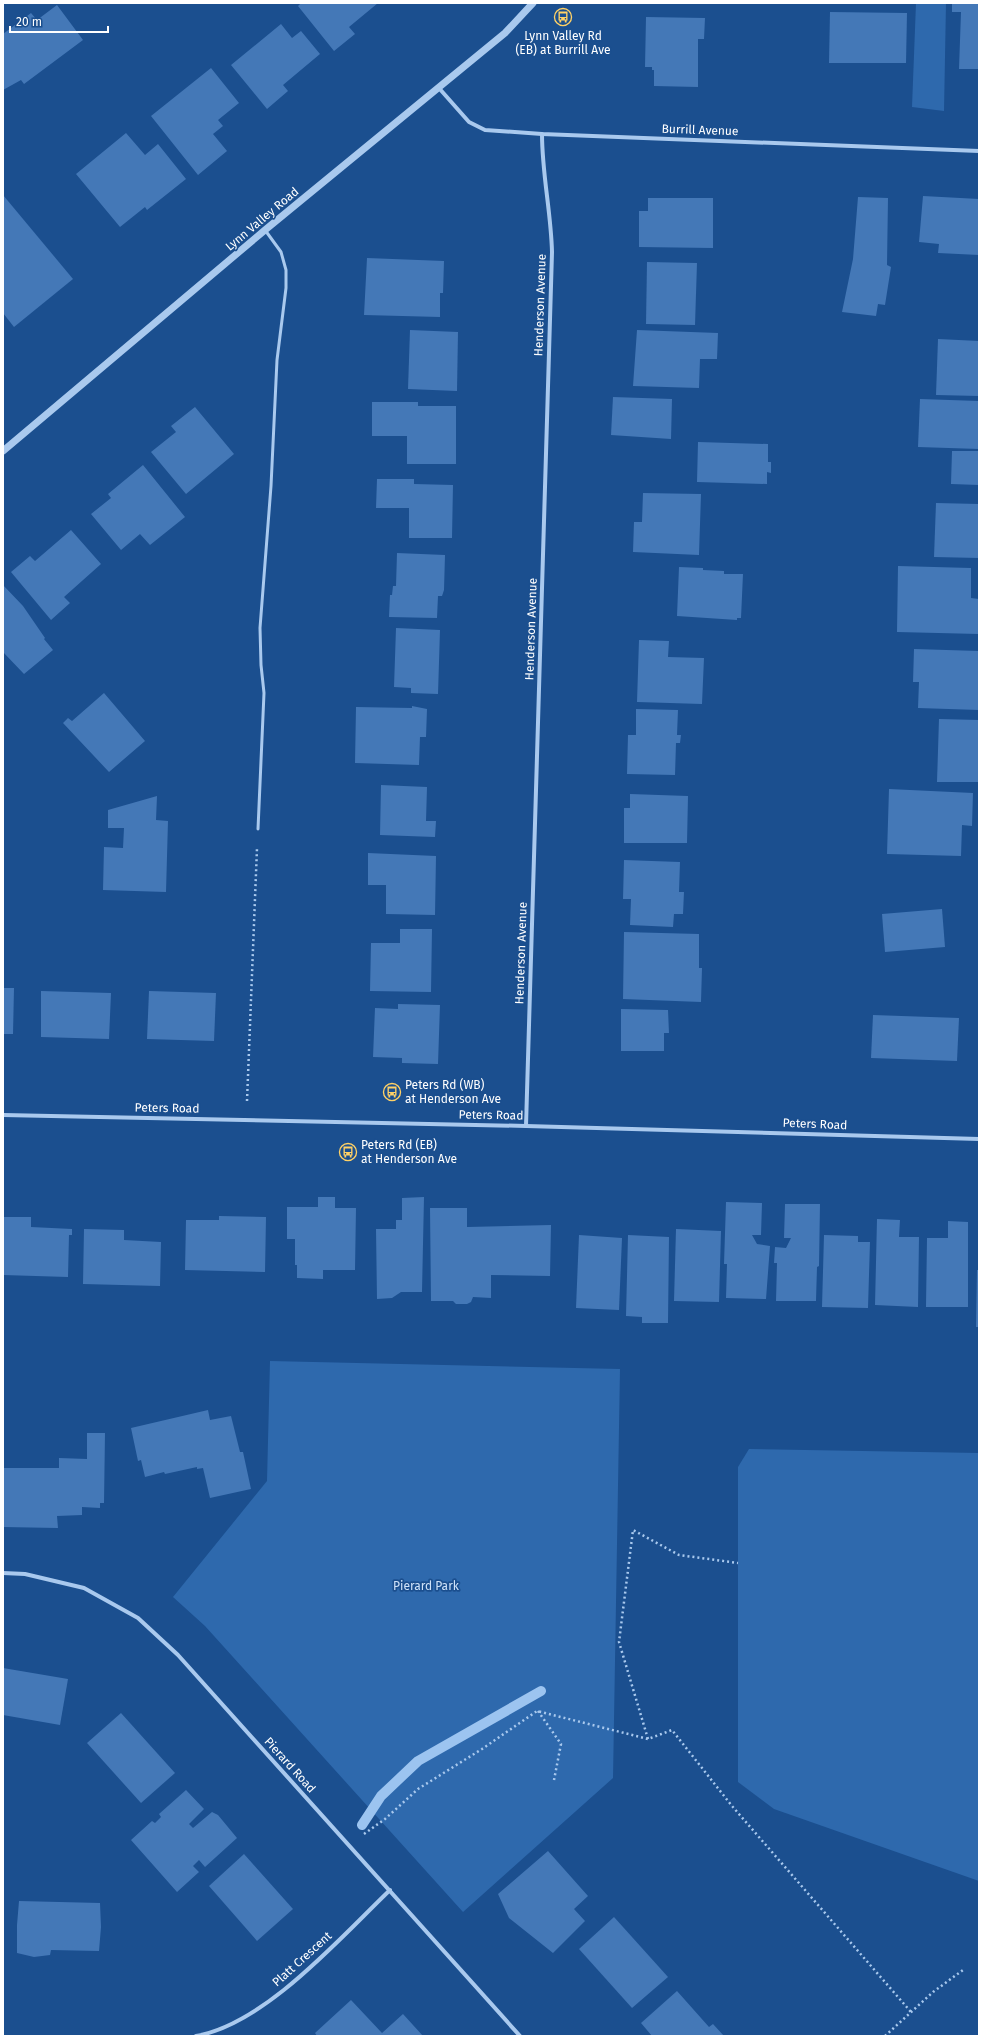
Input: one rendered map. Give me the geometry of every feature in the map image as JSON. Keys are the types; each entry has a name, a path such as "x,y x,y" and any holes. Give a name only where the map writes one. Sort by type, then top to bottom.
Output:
{"street":[{"name":"Lynn Valley Road","path":"3,451 265,230 505,33 533,3"},
{"name":"Burrill Avenue","path":"438,87 469,122 485,130 542,134 979,151"},
{"name":"Henderson Avenue","path":"526,1126 552,252 549,204 542,156 542,134"},
{"name":"Peters Road","path":"3,1115 246,1119 979,1139"},
{"name":"Pierard Road","path":"3,1573 25,1574 84,1588 138,1618 178,1655 520,2036"},
{"name":"Platt Crescent","path":"196,2036 211,2033 255,2010 291,1986 390,1890"}],"lane":[{"path":"258,829 264,693 261,666 260,628 271,486 277,360 286,288 286,270 281,252 265,230"}],"path":[{"path":"246,1119 258,829"},
{"path":"648,1739 619,1642 633,1530 679,1555 738,1563"},
{"path":"537,1711 561,1744 554,1780"},
{"path":"350,1845 384,1819 418,1789 482,1749 537,1711 648,1739 672,1730 732,1806 911,2012"},
{"path":"886,2036 933,1992 963,1970"}],"green space":[{"path":"916,3 946,3 944,111 912,107"},
{"name":"Pierard Park","path":"270,1361 620,1369 613,1778 463,1912 205,1626 173,1597 267,1481"},
{"path":"749,1449 979,1453 979,1881 774,1809 738,1782 738,1467"}],"building":[{"path":"301,3 378,3 349,27 355,34 334,51 298,6"},
{"path":"952,3 979,3 979,69 959,69 961,12 952,12"},
{"path":"57,5 83,40 24,84 21,80 3,90 3,34 31,13 37,20"},
{"path":"830,12 907,13 906,63 829,63"},
{"path":"646,17 705,18 704,39 698,39 698,87 654,86 654,70 652,70 652,67 645,67"},
{"path":"281,24 292,38 301,31 320,54 283,85 288,91 267,109 231,65"},
{"path":"211,68 239,103 218,120 223,126 213,134 227,151 198,175 151,116"},
{"path":"126,133 145,155 158,144 186,179 147,210 145,207 120,227 76,174"},
{"path":"3,195 73,279 14,327 3,313"},
{"path":"923,196 979,199 979,255 938,253 939,244 919,242"},
{"path":"858,197 888,198 887,265 891,267 885,305 878,304 876,316 842,312 853,259"},
{"path":"648,198 713,198 713,248 639,247 639,211 648,211"},
{"path":"367,258 444,261 443,293 440,293 440,317 364,315"},
{"path":"647,262 697,263 695,325 646,324"},
{"path":"410,330 458,332 457,391 408,389"},
{"path":"637,330 718,333 717,359 700,359 699,388 633,386"},
{"path":"938,339 979,341 979,396 936,395"},
{"path":"613,397 672,399 671,439 611,435"},
{"path":"920,399 979,401 979,449 918,447"},
{"path":"372,402 418,402 418,406 456,406 456,464 407,464 407,436 372,436"},
{"path":"195,407 234,454 186,494 151,452 176,432 171,426"},
{"path":"698,442 768,444 768,462 771,462 771,473 767,472 767,484 697,482"},
{"path":"952,451 979,451 979,485 951,484"},
{"path":"143,465 185,517 150,545 140,534 121,550 91,514 111,498 108,494"},
{"path":"377,479 414,479 414,484 453,485 452,538 409,538 409,508 376,508"},
{"path":"643,493 701,494 699,555 633,552 634,522 642,522"},
{"path":"936,503 979,504 979,558 934,557"},
{"path":"71,530 101,564 64,597 70,603 51,620 11,572 30,556 35,561"},
{"path":"397,553 445,555 444,590 442,596 438,596 437,618 389,617 390,595 392,595 393,586 396,586"},
{"path":"898,566 971,568 971,598 979,599 979,634 897,632"},
{"path":"679,567 724,571 724,574 743,574 741,618 737,618 737,620 677,616"},
{"path":"3,585 23,606 45,638 44,639 53,650 24,674 3,652"},
{"path":"396,628 440,630 438,694 411,693 411,688 394,687"},
{"path":"639,640 669,641 668,657 704,658 702,704 637,702"},
{"path":"914,649 979,651 979,710 918,708 919,682 913,682"},
{"path":"104,693 145,741 109,772 63,723 68,718 72,721"},
{"path":"412,706 427,709 426,737 420,737 419,765 355,763 356,707 412,708"},
{"path":"636,709 678,710 677,735 681,735 680,743 676,743 675,775 627,774 628,735 636,735"},
{"path":"939,719 979,720 979,782 937,782"},
{"path":"381,785 427,787 426,821 436,821 435,837 380,835"},
{"path":"889,789 973,793 972,826 962,825 961,856 887,854"},
{"path":"630,794 688,796 687,843 624,843 624,808 630,808"},
{"path":"157,796 156,820 168,821 166,892 103,890 104,847 123,848 124,828 108,828 108,810"},
{"path":"368,853 436,856 435,915 386,914 386,885 368,885"},
{"path":"624,860 680,862 679,892 684,892 683,914 674,914 673,927 630,925 631,899 623,899"},
{"path":"942,909 945,947 885,952 882,914"},
{"path":"400,929 432,929 431,992 370,991 371,943 400,943"},
{"path":"624,932 699,934 699,968 702,968 701,1002 623,999"},
{"path":"3,988 14,988 13,1034 3,1034"},
{"path":"41,991 111,993 109,1039 41,1037"},
{"path":"149,991 216,993 214,1041 147,1039"},
{"path":"398,1004 440,1005 438,1064 402,1063 402,1058 373,1057 375,1008 398,1009"},
{"path":"621,1009 668,1010 669,1033 664,1033 664,1051 621,1051"},
{"path":"873,1015 959,1018 957,1061 871,1058"},
{"path":"318,1197 335,1197 335,1208 356,1208 355,1270 323,1270 323,1279 297,1278 297,1265 295,1265 295,1239 287,1239 287,1207 318,1207"},
{"path":"424,1197 422,1292 401,1292 392,1298 377,1299 376,1229 396,1229 396,1220 402,1220 402,1198"},
{"path":"726,1202 762,1203 761,1235 752,1235 757,1244 770,1246 766,1299 726,1298 727,1264 724,1264"},
{"path":"785,1204 820,1204 819,1266 817,1267 816,1301 776,1301 777,1263 774,1263 775,1247 786,1248 791,1238 784,1238"},
{"path":"430,1208 467,1208 467,1227 551,1225 550,1276 491,1275 491,1298 473,1297 471,1302 467,1304 456,1304 453,1301 431,1301"},
{"path":"219,1216 266,1217 265,1272 185,1270 186,1220 219,1220"},
{"path":"3,1217 31,1217 31,1227 72,1229 72,1235 69,1235 68,1277 3,1275"},
{"path":"877,1219 900,1220 899,1237 919,1237 918,1307 875,1305"},
{"path":"948,1221 968,1222 968,1307 926,1307 927,1238 948,1238"},
{"path":"84,1229 124,1230 124,1240 161,1242 160,1286 83,1284"},
{"path":"676,1229 721,1231 719,1302 674,1301"},
{"path":"579,1235 622,1238 619,1310 576,1308"},
{"path":"628,1235 669,1237 668,1323 642,1323 642,1317 626,1316"},
{"path":"824,1235 858,1236 858,1242 870,1242 868,1308 822,1307"},
{"path":"977,1270 979,1270 979,1327 976,1327"},
{"path":"208,1410 210,1420 231,1416 240,1452 243,1452 251,1489 210,1498 203,1468 197,1469 197,1467 165,1474 164,1472 145,1477 141,1460 138,1461 131,1428"},
{"path":"87,1433 105,1433 104,1503 100,1503 100,1508 82,1507 82,1515 57,1516 58,1528 3,1527 3,1468 59,1468 59,1458 87,1459"},
{"path":"3,1668 68,1679 60,1725 3,1715"},
{"path":"121,1713 175,1773 141,1803 87,1743"},
{"path":"186,1790 204,1809 189,1824 193,1828 212,1812 218,1815 237,1838 205,1867 199,1860 193,1866 199,1872 177,1892 131,1840 152,1821 155,1823 161,1817 159,1814"},
{"path":"548,1851 588,1896 574,1909 585,1921 553,1953 509,1918 498,1894"},
{"path":"244,1854 293,1909 257,1941 209,1886"},
{"path":"19,1901 100,1903 101,1927 99,1951 51,1950 50,1955 34,1957 17,1953"},
{"path":"614,1917 668,1977 632,2008 579,1949"},
{"path":"677,1991 709,2027 713,2024 724,2036 652,2036 641,2023"},
{"path":"351,2000 382,2033 403,2014 423,2036 317,2036 315,2033"}],"waterway":[{"path":"362,1825 381,1796 418,1761 541,1691"}],"place":[{"name":"Lynn Valley Rd (EB) at Burrill Ave","path":"563,17"},
{"name":"Peters Rd (WB) at Henderson Ave","path":"392,1092"},
{"name":"Peters Rd (EB) at Henderson Ave","path":"348,1152"}]}
